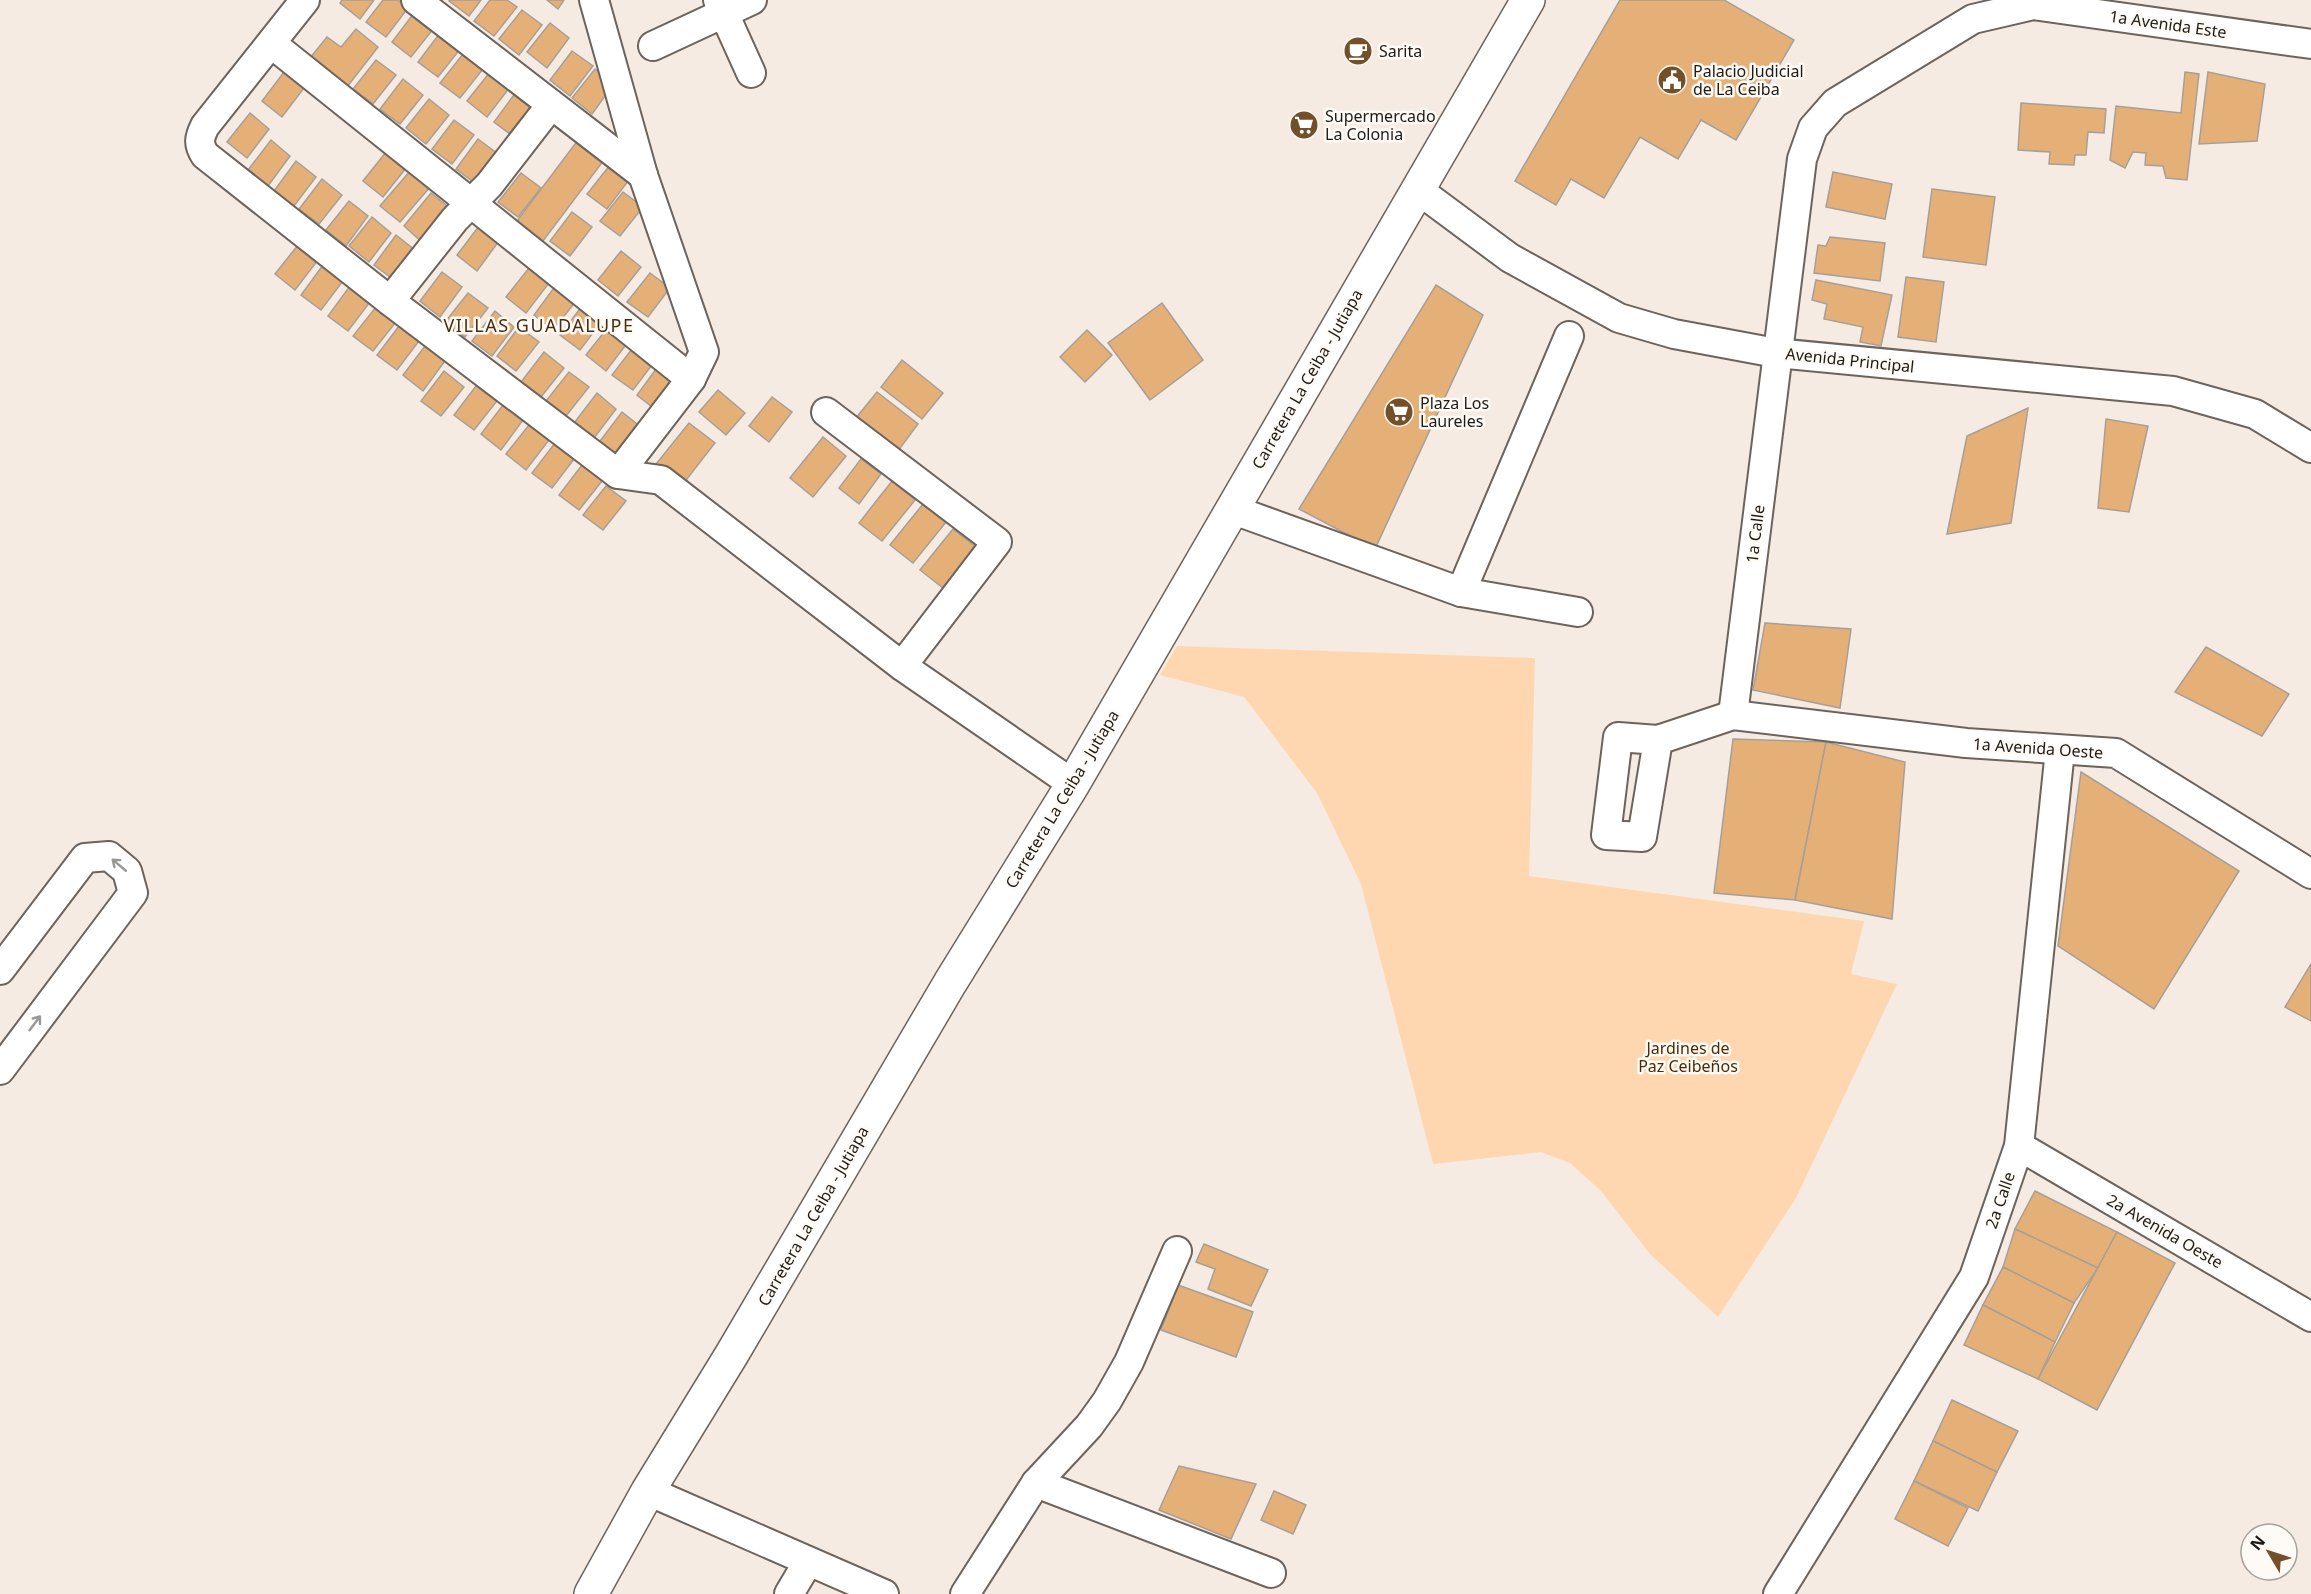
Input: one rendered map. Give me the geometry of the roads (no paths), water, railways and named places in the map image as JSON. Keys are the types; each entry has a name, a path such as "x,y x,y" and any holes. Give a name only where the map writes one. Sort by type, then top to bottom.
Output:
{"main road":[{"name":"Carretera La Ceiba - Jutiapa","path":"591,1594 648,1491 732,1354 950,983 1073,784 1528,0"}],"street":[{"path":"304,0 272,44 205,126 200,136 200,147 212,162 618,474 661,480 902,666 1073,784"},
{"path":"416,0 643,175"},
{"path":"594,0 643,175 704,351 691,379 618,474"},
{"path":"652,46 721,6 752,0"},
{"name":"1a Avenida Este","path":"1776,353 1802,159 1813,128 1835,103 1973,19 2033,5 2311,44"},
{"path":"721,6 751,73"},
{"path":"272,44 691,379"},
{"path":"390,301 455,219 489,185 551,105"},
{"name":"Avenida Principal","path":"1417,189 1510,258 1619,318 1674,334 1776,353 2173,391 2255,414 2311,448"},
{"path":"1461,592 1569,336"},
{"name":"1a Calle","path":"1733,715 1776,353"},
{"path":"826,412 997,542 902,666"},
{"path":"1231,509 1461,592 1578,612"},
{"path":"1658,740 1733,715"},
{"name":"1a Avenida Oeste","path":"1733,715 1966,743 2116,753 2311,874"},
{"name":"2a Calle","path":"1778,1594 1974,1277 2019,1146 2060,750"},
{"path":"0,970 85,858 109,856 127,871 133,893 0,1070"},
{"name":"2a Avenida Oeste","path":"2019,1146 2311,1317"},
{"path":"965,1594 1036,1482 1089,1426 1107,1401 1129,1362 1177,1251"},
{"path":"1036,1482 1271,1573"},
{"path":"648,1491 884,1594"},
{"path":"789,1594 808,1562"}],"place":[{"name":"Sarita","path":"1358,51"},
{"name":"Palacio Judicial de La Ceiba","path":"1672,80"},
{"name":"Supermercado La Colonia","path":"1304,125"},
{"name":"Plaza Los Laureles","path":"1399,412"}],"district":[{"name":"VILLAS GUADALUPE","path":"539,326"}],"park label":[{"name":"Jardines de Paz Ceibeños","path":"1688,1057"}]}
